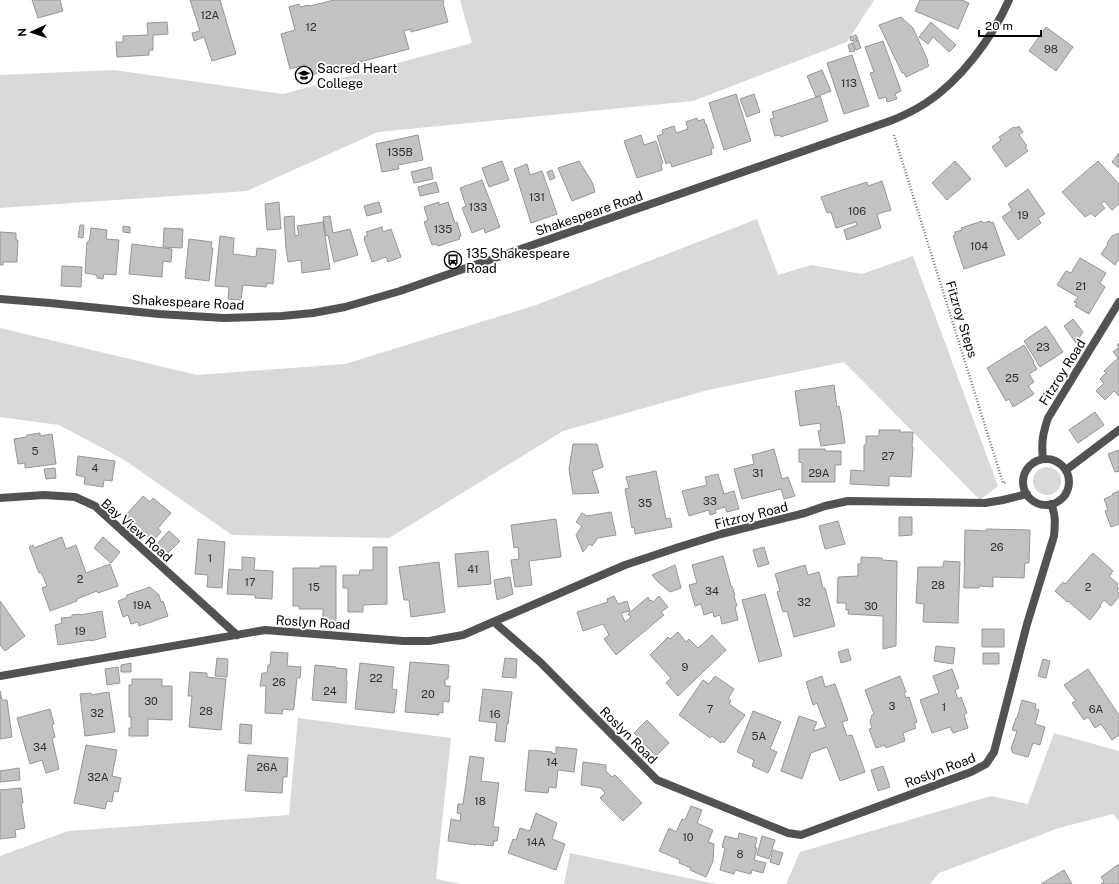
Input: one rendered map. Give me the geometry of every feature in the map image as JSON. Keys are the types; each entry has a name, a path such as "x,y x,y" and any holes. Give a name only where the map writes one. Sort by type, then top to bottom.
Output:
{"street":[{"name":"Shakespeare Road","path":"0,299 224,318 282,316 313,313 345,307 400,291 875,126 910,112 927,102 950,84 972,61 991,33 1009,0"},
{"name":"Fitzroy Road","path":"1043,459 1041,447 1043,432 1048,418 1119,302"},
{"path":"1066,470 1119,430"},
{"path":"1050,459 1062,465 1066,470 1069,484 1067,491 1058,502 1044,505 1037,503 1026,494 1023,480 1025,472 1036,461 1050,459"},
{"name":"Fitzroy Road","path":"494,622 625,565 679,546 805,513 825,506 848,501 985,503 1026,494"},
{"name":"Bay View Road","path":"0,498 44,495 75,497 94,506 237,635"},
{"name":"Roslyn Road","path":"0,676 265,630 403,641 430,640 463,635 494,622 540,662 657,780 788,833 801,835 971,772 986,764 994,752 1027,624 1054,536 1055,512 1051,504"}],"path":[{"name":"Fitzroy Steps","path":"896,140 1002,483 1023,480"}],"shaded area":[{"path":"460,0 874,0 847,42 693,101 378,132 247,191 0,208 0,75 114,70 283,94 472,43"},
{"path":"757,219 778,275 811,265 862,274 913,256 998,486 980,500 844,362 708,390 563,431 389,538 232,535 123,459 59,425 0,417 0,328 197,375 345,364 536,305"},
{"path":"1047,467 1057,471 1061,481 1057,491 1047,495 1037,491 1033,481 1037,471"},
{"path":"298,718 451,738 436,879 461,884 0,884 0,856 68,831 289,815"},
{"path":"1054,733 1119,751 1119,822 1113,814 1059,828 939,873 930,884 786,884 800,852 991,796 1028,804"},
{"path":"570,853 716,884 564,884"}],"building":[{"path":"32,0 60,0 63,11 38,18"},
{"path":"190,0 220,0 236,54 212,61 204,37 194,41 192,33 200,31"},
{"path":"334,0 443,0 448,22 411,32 411,29 404,31 409,49 307,76 305,65 290,69 281,34 295,30 289,7 299,4 300,7 310,6"},
{"path":"920,0 962,0 969,3 958,29 915,11"},
{"path":"901,17 913,28 929,66 906,77 904,73 902,73 879,25"},
{"path":"167,22 168,34 153,35 153,50 149,50 149,55 117,57 116,42 123,42 123,36 148,35 147,23"},
{"path":"931,22 956,45 949,52 933,37 928,44 919,37"},
{"path":"1046,27 1073,47 1056,71 1029,51"},
{"path":"856,35 858,39 851,41 850,37"},
{"path":"858,40 861,48 856,50 853,42"},
{"path":"883,41 901,91 895,94 897,99 887,102 886,97 879,99 870,73 874,72 865,47"},
{"path":"852,43 855,51 850,52 848,45"},
{"path":"852,55 869,106 844,114 827,63"},
{"path":"822,70 831,91 816,97 807,76"},
{"path":"736,94 751,141 724,150 709,103"},
{"path":"754,94 760,112 747,117 740,99"},
{"path":"820,96 828,121 781,137 780,135 775,136 770,119 774,118 772,112"},
{"path":"697,118 698,121 704,119 714,148 711,149 712,154 672,167 670,162 666,164 657,136 663,134 662,130 674,126 676,133 688,129 686,122"},
{"path":"1019,126 1023,132 1019,135 1027,146 1025,147 1028,151 1006,167 992,147 1001,140 999,137 1014,127 1016,128"},
{"path":"418,135 423,160 398,165 399,169 382,172 376,144"},
{"path":"641,135 644,145 656,141 663,163 661,164 662,170 637,178 624,141"},
{"path":"1119,153 1119,168 1112,162"},
{"path":"502,161 509,180 489,187 482,168"},
{"path":"579,161 592,182 595,192 572,201 558,168"},
{"path":"955,161 971,179 947,200 932,183"},
{"path":"1098,161 1119,184 1119,204 1112,210 1104,201 1101,204 1105,208 1095,217 1091,213 1085,217 1062,192"},
{"path":"527,164 530,175 542,171 557,214 531,223 514,169"},
{"path":"431,167 433,179 414,183 411,172"},
{"path":"552,170 555,178 550,180 547,172"},
{"path":"482,180 500,227 485,233 484,228 472,233 462,208 466,206 460,188"},
{"path":"882,181 891,210 877,214 881,228 847,240 844,230 857,225 856,222 836,228 831,212 827,213 821,197 867,182 868,186"},
{"path":"436,182 439,192 420,196 418,187"},
{"path":"1028,189 1045,214 1038,218 1041,223 1018,240 1002,217 1012,210 1008,204"},
{"path":"279,202 281,229 267,230 265,204"},
{"path":"379,202 382,212 367,216 364,206"},
{"path":"439,202 439,205 448,202 455,223 457,222 461,236 459,236 460,239 438,246 437,244 432,245 424,222 428,220 424,207"},
{"path":"294,216 295,236 299,235 297,226 323,222 330,269 302,273 301,260 288,262 284,217"},
{"path":"330,216 333,233 350,229 358,255 334,262 328,235 326,236 323,217"},
{"path":"982,221 983,223 990,221 991,223 993,222 1005,255 964,269 953,236 955,235 955,232 962,230 961,228"},
{"path":"80,225 84,225 83,238 78,237"},
{"path":"123,226 130,227 130,233 123,232"},
{"path":"382,227 383,232 391,229 401,257 388,262 386,257 372,262 364,237 368,235 366,232"},
{"path":"91,228 107,230 106,239 119,240 116,275 104,274 103,279 97,278 97,275 85,273 87,242 89,242"},
{"path":"164,228 183,229 182,248 163,247"},
{"path":"0,232 16,233 16,240 18,240 17,262 3,262 3,265 0,265"},
{"path":"1119,233 1119,259 1115,265 1101,254 1112,236"},
{"path":"220,236 234,238 233,254 256,257 257,248 276,250 273,284 267,283 266,287 243,285 241,300 228,299 229,287 215,286"},
{"path":"189,239 212,242 211,248 213,248 209,281 185,278"},
{"path":"132,244 172,249 171,262 163,261 162,277 129,274"},
{"path":"1080,258 1106,273 1100,283 1105,287 1089,314 1075,306 1077,303 1074,302 1078,297 1057,285 1066,271 1071,273"},
{"path":"62,266 82,267 81,287 61,286"},
{"path":"1073,319 1083,332 1076,343 1064,326"},
{"path":"1046,326 1063,352 1040,367 1024,341"},
{"path":"1024,345 1037,369 1029,374 1034,382 1028,386 1034,394 1013,407 1009,399 1006,401 987,368"},
{"path":"1119,347 1119,396 1114,391 1105,400 1096,391 1104,383 1100,379 1106,373 1104,371 1118,358 1113,352"},
{"path":"834,385 837,407 839,406 841,414 845,443 821,446 818,431 821,430 820,423 800,426 795,391"},
{"path":"1095,412 1104,425 1078,443 1069,430"},
{"path":"879,430 900,430 900,432 913,432 911,477 889,476 889,486 850,484 851,470 864,471 864,445 866,445 866,436 879,436"},
{"path":"40,433 40,436 52,434 56,464 25,468 25,463 18,464 14,439"},
{"path":"573,444 597,444 603,467 592,471 599,493 573,494 569,469"},
{"path":"774,449 782,479 788,477 795,496 784,499 781,489 742,499 734,469 754,464 752,455"},
{"path":"799,449 825,449 825,451 841,451 841,465 835,465 835,482 802,482 802,463 799,462"},
{"path":"1119,450 1119,471 1115,472 1108,454"},
{"path":"78,456 115,461 112,481 104,480 103,487 84,484 85,477 76,475"},
{"path":"55,468 56,478 46,479 44,469"},
{"path":"656,471 666,519 670,518 672,527 635,534 634,527 632,528 625,489 629,488 626,477"},
{"path":"718,474 724,494 734,491 739,509 727,512 725,507 715,510 716,513 710,515 709,510 689,516 682,491 707,485 705,477"},
{"path":"1119,491 1119,524 1111,527 1105,511 1108,510 1104,499"},
{"path":"143,496 150,502 153,498 171,513 158,528 161,532 153,541 125,516"},
{"path":"611,512 616,535 598,538 592,546 589,544 583,552 576,535 582,526 576,522 582,513 587,516"},
{"path":"899,517 912,517 912,535 899,536"},
{"path":"556,519 561,557 529,561 532,585 515,587 511,560 519,559 518,547 514,548 511,525"},
{"path":"838,521 845,544 825,549 819,526"},
{"path":"987,529 1030,530 1029,563 1025,563 1024,578 993,577 993,587 979,586 979,588 964,588 965,530 986,531"},
{"path":"169,531 180,541 166,555 156,545"},
{"path":"62,537 66,549 76,545 86,573 110,564 118,586 98,593 97,591 77,599 77,601 50,611 42,588 47,586 41,572 39,573 29,547 33,545 34,548"},
{"path":"103,537 120,552 111,563 94,548"},
{"path":"198,539 225,542 222,588 207,587 208,575 195,574"},
{"path":"373,547 387,547 387,604 363,605 363,612 348,612 348,588 343,588 343,575 359,575 360,570 373,570"},
{"path":"764,547 769,564 758,567 753,550"},
{"path":"488,551 491,584 458,587 455,554"},
{"path":"1093,553 1113,571 1109,576 1118,584 1117,586 1119,589 1117,591 1119,593 1119,597 1111,606 1104,600 1090,620 1055,591 1063,582 1065,584"},
{"path":"723,556 735,595 737,606 735,607 738,620 722,624 720,615 714,617 713,612 704,615 701,604 695,606 689,585 697,583 692,565"},
{"path":"242,557 255,558 254,570 273,571 272,599 255,598 255,595 227,594 229,569 242,570"},
{"path":"861,557 882,558 882,560 897,561 896,646 883,649 883,616 848,614 849,610 846,610 846,603 837,603 838,577 858,576 858,564 861,564"},
{"path":"944,561 960,562 958,623 923,622 924,604 916,603 918,567 943,567"},
{"path":"439,562 445,612 411,617 409,600 404,600 399,567"},
{"path":"675,565 681,588 670,592 652,575"},
{"path":"805,565 808,575 819,572 823,588 825,588 835,626 794,637 787,611 783,612 777,592 780,591 775,574"},
{"path":"320,566 336,566 336,626 323,625 323,609 299,609 299,606 293,606 293,568 320,568"},
{"path":"510,577 513,594 497,600 494,580"},
{"path":"150,587 159,595 161,602 163,601 168,616 139,626 138,622 131,624 128,615 123,617 118,601 126,598 127,595"},
{"path":"765,594 782,656 759,662 742,600"},
{"path":"614,596 618,604 627,601 630,611 621,613 625,622 631,617 628,614 648,597 650,601 651,600 653,602 659,596 668,607 661,612 664,615 616,655 604,639 609,635 603,624 583,631 577,612 608,602 607,599"},
{"path":"0,601 25,636 5,651 0,645"},
{"path":"102,611 106,637 91,641 58,645 55,625 62,623 61,618"},
{"path":"982,629 1004,629 1004,647 982,647"},
{"path":"678,632 686,642 689,639 698,648 712,635 726,650 678,696 666,683 671,678 650,655 668,637 670,639"},
{"path":"936,646 955,648 953,664 934,661"},
{"path":"848,649 851,660 841,663 838,652"},
{"path":"271,652 288,653 287,666 301,667 300,678 297,678 293,710 283,709 282,714 265,713 266,686 260,686 262,673 267,673 268,665 270,665"},
{"path":"983,653 999,653 999,664 983,664"},
{"path":"217,658 228,659 227,677 215,676"},
{"path":"505,658 517,659 516,678 502,677"},
{"path":"1043,659 1050,661 1046,678 1038,676"},
{"path":"410,662 449,665 448,679 445,679 445,686 450,686 449,702 443,701 443,713 439,712 439,715 405,712"},
{"path":"131,663 131,672 121,672 121,665"},
{"path":"360,663 394,667 392,689 397,690 394,713 355,709"},
{"path":"315,665 347,669 346,703 312,700"},
{"path":"118,667 120,683 107,685 105,669"},
{"path":"952,669 959,688 955,690 958,699 961,697 967,713 964,715 968,728 953,733 950,727 932,733 920,700 939,693 933,676"},
{"path":"1088,669 1119,715 1119,735 1112,740 1101,724 1095,728 1088,717 1084,720 1072,703 1076,701 1064,685"},
{"path":"190,672 207,673 207,677 226,679 221,730 189,727 192,696 188,696"},
{"path":"715,676 734,689 728,699 731,701 729,704 745,715 724,743 722,741 721,743 712,736 710,738 679,715 703,680 709,684"},
{"path":"822,676 825,687 835,684 848,720 842,722 847,736 852,735 865,772 840,781 827,747 811,753 802,779 781,771 799,716 817,722 813,731 826,727 817,703 813,705 806,682"},
{"path":"900,676 906,692 904,693 906,698 909,697 917,722 914,723 916,728 903,733 905,741 886,748 885,745 876,748 869,729 872,728 870,722 872,715 874,714 865,690"},
{"path":"132,679 162,679 162,686 172,686 172,720 148,719 148,736 129,736 131,717 129,717 129,685 132,685"},
{"path":"483,689 512,692 505,742 495,741 497,723 479,721"},
{"path":"0,691 2,700 7,700 12,737 0,739"},
{"path":"109,692 115,732 85,736 80,694 91,693 91,695"},
{"path":"1022,700 1036,704 1035,709 1039,710 1035,724 1045,727 1040,745 1033,743 1028,757 1013,753 1011,749 1017,731 1012,730"},
{"path":"50,709 54,724 52,725 55,737 52,738 59,769 46,773 42,760 30,764 17,718"},
{"path":"753,711 781,722 770,749 777,752 768,773 752,766 754,760 737,752"},
{"path":"647,720 669,743 656,756 634,733"},
{"path":"240,724 252,725 251,744 239,743"},
{"path":"86,745 117,750 112,776 121,778 118,792 114,791 112,802 107,801 105,809 74,803"},
{"path":"556,747 577,749 574,772 558,770 556,788 549,787 548,793 525,791 529,750 552,752 556,754"},
{"path":"248,755 288,758 287,777 283,777 282,793 245,791"},
{"path":"470,756 484,758 481,781 499,783 493,827 499,827 497,841 494,841 493,846 448,841 451,819 460,821 461,814 457,813 458,804 463,804"},
{"path":"583,762 606,765 606,771 612,777 615,775 642,803 623,821 600,798 605,793 601,788 581,785"},
{"path":"883,766 890,787 878,791 871,770"},
{"path":"19,768 20,780 0,782 0,771"},
{"path":"21,788 23,803 21,803 25,828 15,830 16,837 0,839 0,790"},
{"path":"691,806 702,810 697,823 713,830 708,842 714,844 713,861 706,877 679,863 680,860 659,851 669,828 676,832 682,819 685,820"},
{"path":"536,813 557,823 552,839 565,844 556,870 508,853 513,839 516,840 520,828 530,831"},
{"path":"739,833 757,838 755,848 757,848 754,860 766,863 763,873 752,870 751,874 735,870 734,874 720,870 725,848 722,847 725,836 738,839"},
{"path":"762,836 775,840 769,859 757,855"},
{"path":"773,850 783,853 779,865 770,862"},
{"path":"1119,864 1119,884 1101,884 1104,882 1101,877"},
{"path":"1064,870 1072,884 1041,884"}],"place":[{"name":"Sacred Heart College","path":"304,75"},
{"name":"135 Shakespeare Road","path":"453,260"}]}
